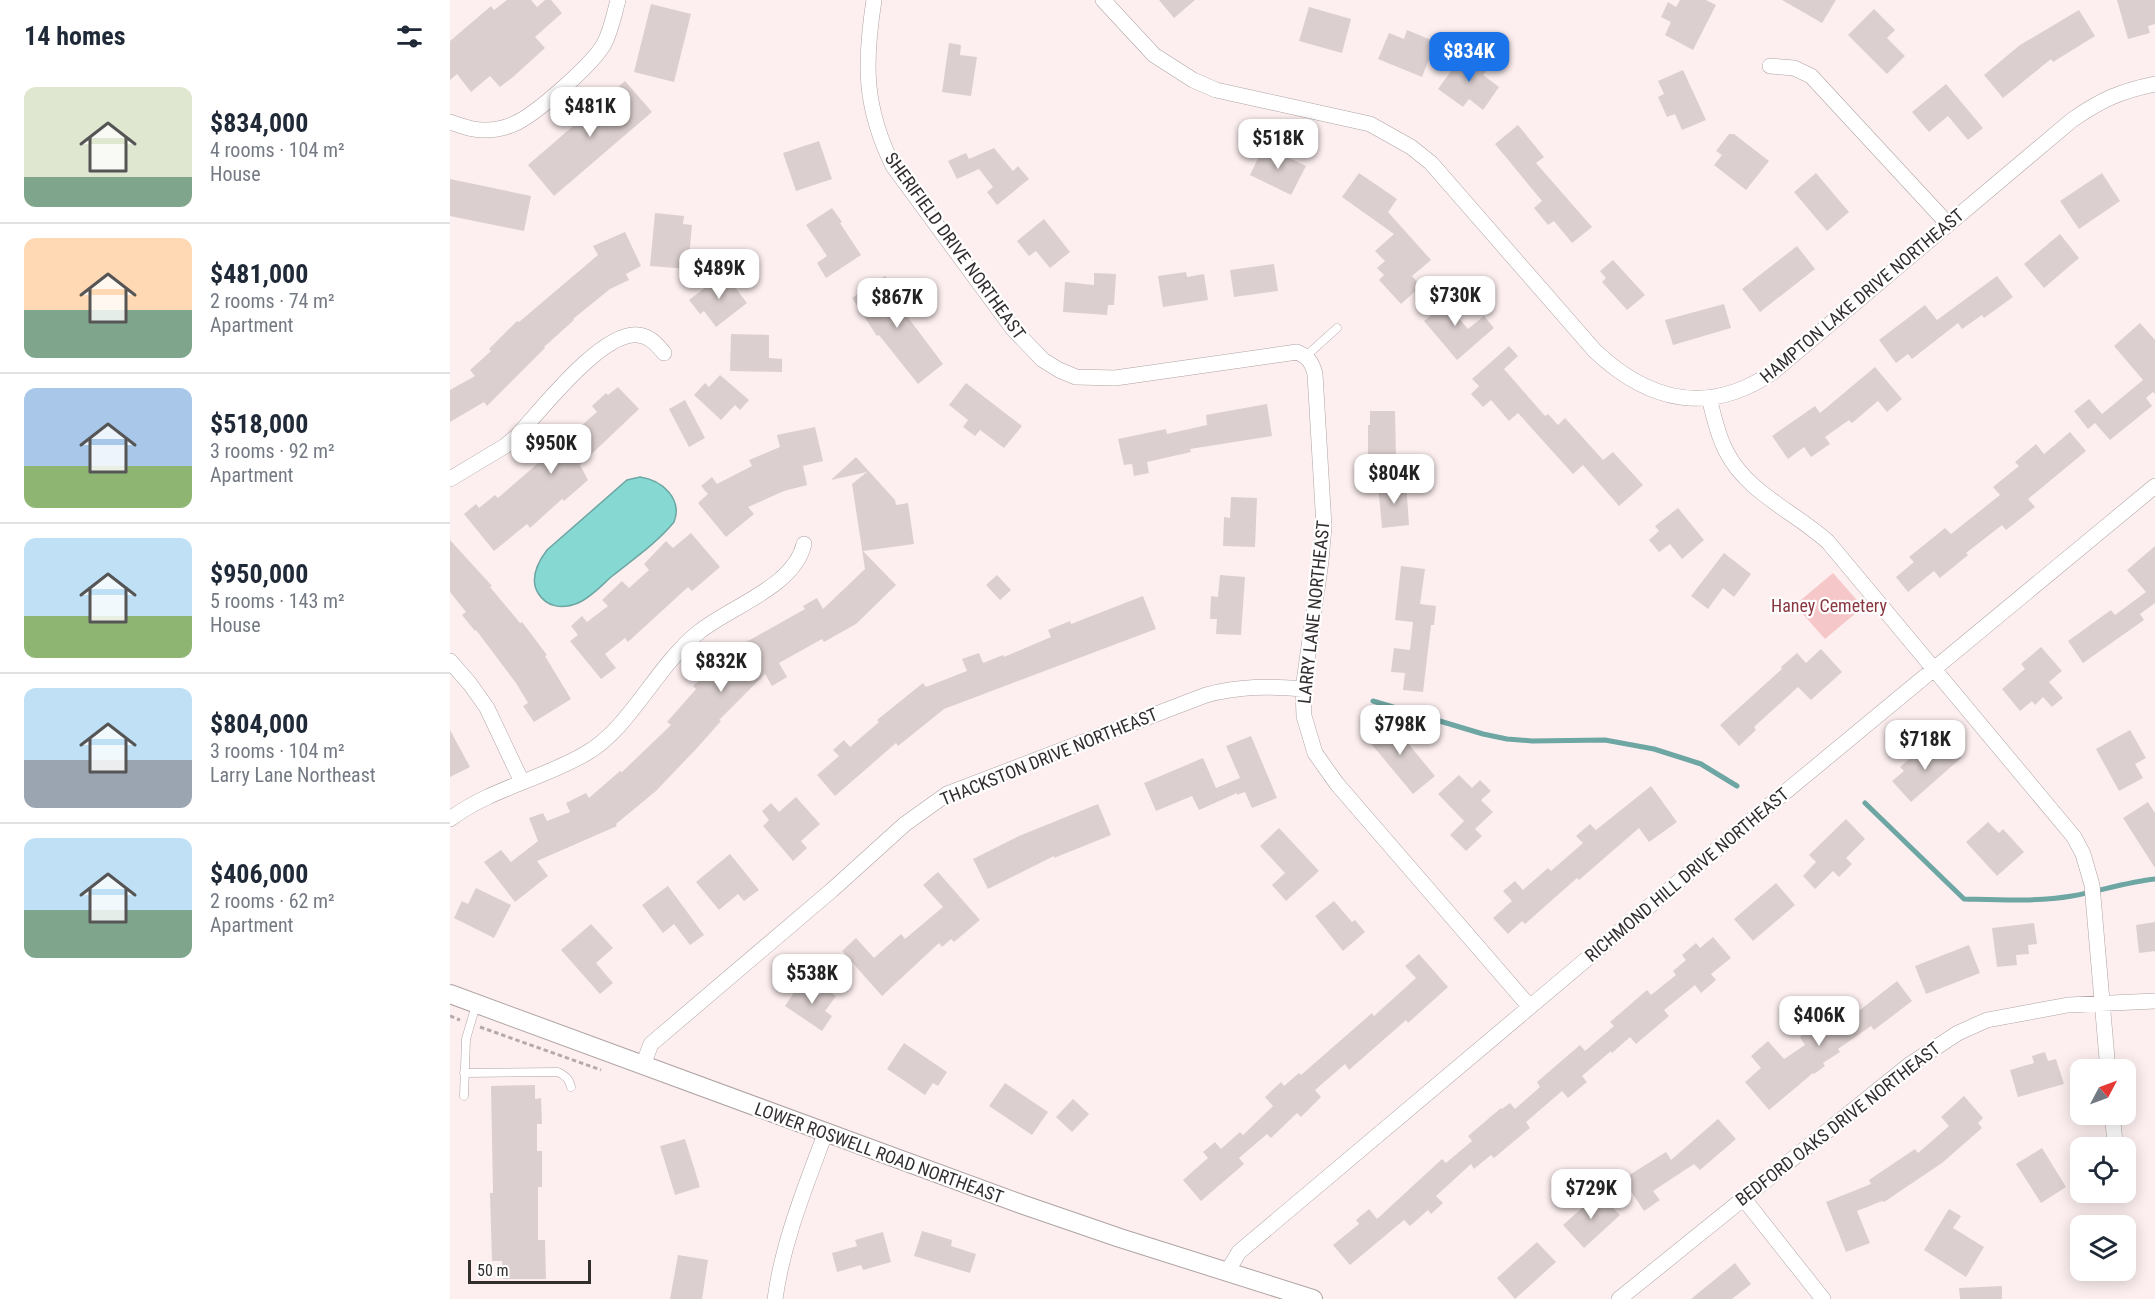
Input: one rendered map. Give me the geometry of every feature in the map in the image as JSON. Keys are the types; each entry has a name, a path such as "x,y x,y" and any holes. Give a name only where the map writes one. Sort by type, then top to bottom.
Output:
{"street":[{"path":"450,122 473,129 487,130 502,128 530,114 596,56 610,31 618,0"},
{"name":"SHERIFIELD DRIVE NORTHEAST","path":"874,0 868,56 869,101 881,143 892,166 1013,330 1043,360 1076,377 1115,378 1289,352 1297,352 1306,356"},
{"name":"HAMPTON LAKE DRIVE NORTHEAST","path":"1102,0 1139,42 1154,55 1193,80 1216,90 1370,124 1411,147 1431,163 1595,351 1614,369 1664,395 1690,398 1709,398 1756,384 2072,120 2097,103 2127,90 2155,84"},
{"path":"1770,66 1794,68 1810,76 1948,225"},
{"path":"450,479 511,441 594,354 615,339 639,334 647,337 664,352"},
{"name":"LARRY LANE NORTHEAST","path":"1306,356 1312,364 1314,374 1324,526 1303,689 1304,716 1310,740 1325,769 1529,1006"},
{"path":"1709,398 1718,434 1736,467 1768,498 1812,527 1828,542 2062,822 2083,854 2089,871 2094,902 2107,1059"},
{"name":"RICHMOND HILL DRIVE NORTHEAST","path":"1227,1272 1239,1252 1529,1006 2155,486"},
{"path":"450,819 463,810 586,754 607,738 684,645 700,630 781,579 796,564 804,544"},
{"path":"450,661 487,708 522,782"},
{"name":"THACKSTON DRIVE NORTHEAST","path":"643,1065 651,1044 832,890 905,824 947,794 1229,688 1254,686 1303,689"},
{"name":"LOWER ROSWELL ROAD NORTHEAST","path":"450,994 825,1134 1021,1204 1313,1299"},
{"name":"BEDFORD OAKS DRIVE NORTHEAST","path":"1619,1299 1909,1065 1958,1033 1987,1020 2059,1006 2155,1001"},
{"path":"775,1299 791,1222 825,1134"},
{"path":"1744,1199 1822,1299"}],"lane":[{"path":"1306,356 1337,328"},
{"path":"464,1096 466,1039 477,1003"},
{"path":"464,1073 558,1072 569,1080 571,1087"}],"green space":[{"name":"Haney Cemetery","path":"1833,573 1863,607 1825,639 1795,605"}],"water":[{"path":"640,477 656,482 669,492 676,506 674,522 652,544 582,601 561,606 546,602 538,593 534,582 538,565 547,550 627,480"}],"building":[{"path":"507,0 531,0 537,7 545,0 551,0 562,13 535,37 545,48 513,77 500,87 490,76 471,92 457,74 450,80 450,41 491,6 494,10"},
{"path":"1159,0 1195,0 1174,18"},
{"path":"1680,0 1706,0 1716,5 1693,50 1665,35 1671,22 1661,17 1668,2 1676,7"},
{"path":"1782,0 1836,0 1822,23"},
{"path":"2117,0 2155,0 2155,24 2148,26 2150,33 2128,39"},
{"path":"651,4 691,14 674,82 634,72"},
{"path":"1309,7 1351,19 1342,53 1299,41"},
{"path":"1874,9 1895,30 1887,38 1905,56 1887,74 1848,35"},
{"path":"2079,10 2095,36 2053,62 2051,59 2003,98 1984,75 2020,45"},
{"path":"1407,30 1436,42 1422,77 1378,59 1389,33 1404,39"},
{"path":"949,43 961,45 960,55 977,57 971,96 942,92"},
{"path":"1465,52 1488,69 1483,75 1499,87 1483,110 1469,99 1463,107 1438,89"},
{"path":"1683,70 1706,120 1682,130 1675,114 1667,117 1658,97 1664,94 1658,81"},
{"path":"625,81 652,112 554,196 528,165"},
{"path":"1946,84 1983,128 1968,140 1948,116 1929,132 1912,112"},
{"path":"1518,125 1544,157 1536,163 1592,227 1572,243 1554,221 1548,225 1534,208 1542,201 1495,144"},
{"path":"1729,134 1734,134 1769,161 1746,190 1714,165 1722,155 1716,151"},
{"path":"819,141 832,179 796,191 783,153"},
{"path":"1264,146 1306,166 1291,195 1250,175"},
{"path":"994,148 1013,171 1018,166 1029,179 997,205 987,192 993,187 979,169 957,179 948,161 966,153 969,159"},
{"path":"1359,173 1397,199 1388,212 1431,260 1412,276 1421,286 1401,304 1379,280 1384,275 1377,268 1385,261 1375,251 1394,234 1342,197"},
{"path":"1816,173 1849,212 1827,231 1794,192"},
{"path":"2102,173 2120,201 2079,229 2060,201"},
{"path":"450,179 531,196 524,231 450,216"},
{"path":"832,208 861,255 826,278 817,263 827,256 806,225"},
{"path":"655,213 684,216 683,224 692,225 688,269 650,266"},
{"path":"1044,219 1070,252 1050,268 1036,251 1029,256 1017,241"},
{"path":"625,232 641,266 626,274 629,280 610,289 573,319 487,406 484,402 450,422 450,390 475,376 470,370 491,351 489,349 517,321 519,322 598,255 593,246"},
{"path":"2060,234 2079,258 2044,288 2024,264"},
{"path":"1797,246 1815,269 1760,312 1742,289"},
{"path":"1613,260 1645,295 1627,310 1602,282 1606,278 1600,271"},
{"path":"1274,264 1278,291 1234,297 1230,270"},
{"path":"1186,272 1187,277 1204,274 1208,300 1163,307 1158,276"},
{"path":"724,273 747,303 716,327 704,311 700,314 689,300"},
{"path":"1094,273 1116,274 1114,305 1108,305 1107,315 1063,312 1065,282 1094,285"},
{"path":"885,276 910,314 907,316 943,364 918,384 879,335 877,336 852,298"},
{"path":"1997,276 2013,297 1984,318 1982,315 1962,329 1958,323 1912,359 1908,354 1896,363 1879,340 1925,305 1937,320"},
{"path":"1448,291 1459,303 1452,310 1468,329 1484,316 1494,328 1457,360 1424,321 1434,313 1429,307"},
{"path":"1724,304 1731,328 1673,345 1665,320"},
{"path":"2140,323 2155,340 2155,394 2153,392 2146,398 2152,406 2110,440 2095,423 2088,429 2074,411 2089,399 2102,414 2143,380 2114,346"},
{"path":"731,334 769,335 769,358 782,359 782,372 730,371"},
{"path":"1509,346 1518,356 1504,369 1545,416 1548,414 1558,425 1565,418 1603,460 1613,452 1643,485 1619,506 1583,465 1573,474 1518,413 1509,421 1491,400 1483,407 1471,394 1479,386 1472,379"},
{"path":"1875,367 1902,399 1887,412 1878,401 1852,423 1849,420 1825,437 1830,444 1811,457 1804,447 1788,459 1772,436 1815,406 1820,413"},
{"path":"720,375 749,400 740,410 735,405 721,420 694,395 705,383 709,387"},
{"path":"966,383 1022,426 1004,448 980,430 975,436 963,427 968,420 949,405"},
{"path":"618,387 639,409 580,465 588,480 564,501 562,499 530,528 527,524 494,551 464,514 476,504 479,508 495,495 498,498 597,412 592,406 606,393 608,395"},
{"path":"685,400 705,438 689,447 669,409"},
{"path":"1267,404 1272,436 1190,449 1191,452 1147,462 1149,473 1134,476 1132,464 1124,465 1118,439 1166,429 1167,434 1207,425 1206,415"},
{"path":"1370,411 1395,411 1396,458 1368,458"},
{"path":"815,427 823,461 803,466 807,485 784,491 748,507 754,514 726,537 698,503 708,494 701,486 712,477 717,484 752,466 749,460 780,447 777,435"},
{"path":"2070,432 2086,451 2028,499 2035,507 2006,530 2002,525 1966,553 1968,555 1940,578 1934,571 1908,592 1896,577 1914,562 1909,557 1945,528 1951,534 2000,495 1993,487 2019,466 2015,462 2036,444 2044,454"},
{"path":"856,457 895,500 896,505 908,503 914,544 863,551 896,585 856,624 824,642 822,639 779,663 787,677 772,686 765,674 719,720 721,721 656,791 616,824 617,826 537,861 548,876 515,902 484,862 501,850 511,862 538,841 529,818 543,813 547,821 570,812 566,803 586,793 589,798 620,771 622,772 671,725 667,722 696,689 693,686 707,673 711,678 735,655 732,650 805,609 803,606 817,598 823,609 865,569 852,484 867,472 831,480"},
{"path":"1406,482 1409,525 1382,528 1378,484"},
{"path":"1231,497 1257,498 1255,547 1223,546 1224,517 1230,518"},
{"path":"1678,508 1704,540 1682,559 1670,544 1659,552 1649,540 1659,531 1655,526"},
{"path":"691,533 720,567 692,591 688,587 628,642 625,638 605,654 616,668 601,679 570,641 578,635 571,626 582,616 587,622 608,606 602,600 622,581 629,588 649,570 644,564 666,541 673,548"},
{"path":"450,540 492,586 490,587 520,623 522,622 547,655 545,656 571,699 534,722 523,706 528,703 516,683 462,615 466,612 450,592"},
{"path":"2155,546 2155,603 2140,614 2144,620 2083,663 2068,641 2111,610 2115,615 2146,592 2127,570"},
{"path":"1724,553 1751,574 1734,597 1723,588 1708,609 1691,596"},
{"path":"1401,566 1425,569 1420,604 1436,606 1434,625 1431,625 1423,692 1403,690 1405,673 1391,672 1394,648 1410,650 1413,622 1395,620"},
{"path":"997,575 1011,590 1000,600 986,585"},
{"path":"1220,575 1245,577 1241,635 1216,634 1217,619 1210,619 1211,596 1218,597"},
{"path":"1143,596 1156,629 944,709 898,746 896,743 835,796 817,775 839,756 833,750 844,740 850,747 879,722 877,720 923,683 926,687 967,671 962,659 979,653 983,663 1003,655 1004,657 1051,637 1048,630 1070,621 1071,624"},
{"path":"2041,647 2062,671 2049,682 2063,698 2052,707 2043,697 2035,705 2032,701 2020,711 2002,689 2025,669 2021,664"},
{"path":"1821,649 1842,672 1811,700 1798,687 1754,727 1756,730 1739,746 1720,725 1797,653 1806,663"},
{"path":"1386,717 1435,776 1413,794 1364,735"},
{"path":"450,730 470,767 450,777"},
{"path":"2130,730 2146,758 2135,764 2143,778 2119,791 2096,749"},
{"path":"1251,736 1277,798 1252,808 1245,792 1237,795 1237,793 1199,810 1192,796 1156,811 1144,783 1203,758 1216,788 1240,778 1226,746"},
{"path":"1948,743 1961,758 1911,802 1892,781 1904,771 1900,767 1915,754 1920,759 1932,748 1936,753"},
{"path":"1459,775 1472,788 1480,780 1491,791 1481,800 1493,812 1475,829 1482,836 1466,851 1450,835 1464,821 1438,794"},
{"path":"1651,786 1677,822 1649,842 1639,828 1525,924 1522,921 1508,934 1493,918 1512,901 1503,891 1515,881 1523,890 1548,868 1551,871 1583,843 1576,836 1590,824 1596,830"},
{"path":"796,797 820,824 801,841 807,848 793,861 763,826 769,820 762,811 771,803 779,812"},
{"path":"2148,802 2155,813 2155,868 2123,818"},
{"path":"1098,804 1111,835 1054,858 1054,856 988,889 973,859 1019,836"},
{"path":"1846,819 1865,839 1846,858 1852,864 1839,877 1833,871 1815,889 1803,876 1816,862 1809,855"},
{"path":"1988,822 1999,833 2003,829 2024,852 1997,876 1966,842"},
{"path":"1279,828 1319,871 1286,901 1272,885 1285,873 1260,846"},
{"path":"730,854 759,890 744,901 738,894 719,910 696,882"},
{"path":"938,872 980,920 954,942 951,939 942,947 939,943 882,996 842,951 856,938 874,958 901,934 905,939 943,907 923,885"},
{"path":"1776,883 1795,905 1753,941 1734,919"},
{"path":"668,886 704,935 690,945 674,924 663,933 642,905"},
{"path":"476,888 511,905 494,938 454,918 462,901 468,904"},
{"path":"1334,901 1352,922 1355,920 1365,932 1343,951 1315,916"},
{"path":"2155,922 2155,951 2139,953 2136,925"},
{"path":"2034,923 2037,944 2028,945 2029,954 2016,955 2017,965 1997,967 1992,928"},
{"path":"591,924 613,948 596,963 613,983 600,994 561,950"},
{"path":"1713,937 1731,958 1711,974 1716,980 1701,993 1695,985 1664,1010 1669,1016 1636,1044 1630,1037 1612,1053 1611,1051 1582,1076 1587,1082 1568,1098 1562,1091 1526,1122 1530,1128 1494,1158 1491,1155 1474,1169 1471,1164 1436,1196 1443,1203 1431,1214 1428,1210 1410,1226 1404,1220 1350,1265 1333,1245 1359,1224 1356,1220 1369,1209 1377,1219 1442,1159 1446,1163 1472,1141 1468,1136 1501,1108 1510,1103 1515,1109 1540,1087 1537,1082 1580,1045 1585,1051 1614,1026 1610,1022 1647,990 1651,995 1676,975 1673,971 1686,960 1682,955 1696,943 1700,948"},
{"path":"1969,945 1980,973 1926,994 1915,966"},
{"path":"1419,954 1448,987 1408,1023 1406,1020 1349,1070 1345,1064 1315,1090 1321,1097 1301,1117 1297,1113 1271,1138 1267,1134 1239,1158 1244,1164 1201,1201 1183,1180 1208,1158 1203,1152 1215,1142 1221,1149 1240,1132 1243,1135 1273,1106 1265,1097 1281,1082 1284,1086 1299,1073 1301,1075 1372,1013 1374,1016 1416,978 1405,966"},
{"path":"1897,981 1912,1001 1874,1030 1871,1026 1838,1049 1840,1052 1823,1063 1825,1066 1813,1073 1769,1110 1745,1082 1761,1068 1751,1056 1768,1041 1784,1059 1805,1045 1800,1037 1826,1020 1828,1023 1842,1014 1846,1021"},
{"path":"801,982 820,995 824,988 836,996 825,1011 832,1016 822,1031 785,1006"},
{"path":"904,1043 947,1072 938,1086 933,1083 925,1095 887,1069"},
{"path":"2045,1052 2048,1061 2056,1059 2064,1084 2018,1097 2010,1070 2034,1063 2032,1056"},
{"path":"1005,1083 1048,1112 1032,1135 989,1106"},
{"path":"535,1085 535,1099 541,1098 542,1124 537,1124 537,1151 542,1151 542,1187 538,1187 538,1240 545,1240 546,1279 503,1279 502,1261 492,1261 491,1086"},
{"path":"1964,1096 1983,1118 1978,1123 1982,1128 1942,1163 1884,1202 1857,1211 1870,1243 1846,1252 1826,1202 1871,1184 1869,1180 1915,1149 1918,1153 1949,1126 1941,1117"},
{"path":"1073,1099 1089,1114 1072,1132 1056,1117"},
{"path":"1718,1119 1736,1139 1700,1170 1694,1164 1653,1191 1660,1200 1644,1211 1623,1179 1666,1152 1671,1160"},
{"path":"685,1139 700,1187 675,1195 660,1146"},
{"path":"2042,1148 2066,1187 2041,1203 2016,1164"},
{"path":"1599,1193 1620,1215 1584,1248 1563,1225"},
{"path":"1949,1209 1961,1216 1953,1228 1984,1247 1966,1277 1924,1250"},
{"path":"922,1231 952,1240 951,1246 976,1254 970,1273 914,1256"},
{"path":"883,1232 891,1262 863,1270 861,1265 837,1272 832,1253 857,1246 855,1240"},
{"path":"1537,1242 1556,1262 1515,1299 1497,1278"},
{"path":"678,1255 708,1260 702,1299 670,1299"},
{"path":"1735,1263 1751,1284 1732,1299 1691,1299"},
{"path":"2002,1286 2002,1299 1960,1299 1959,1288"}],"waterway":[{"path":"1373,701 1507,739 1605,740 1654,749 1701,764 1737,786"},
{"path":"1865,803 1964,899 2059,898 2155,879"}]}
